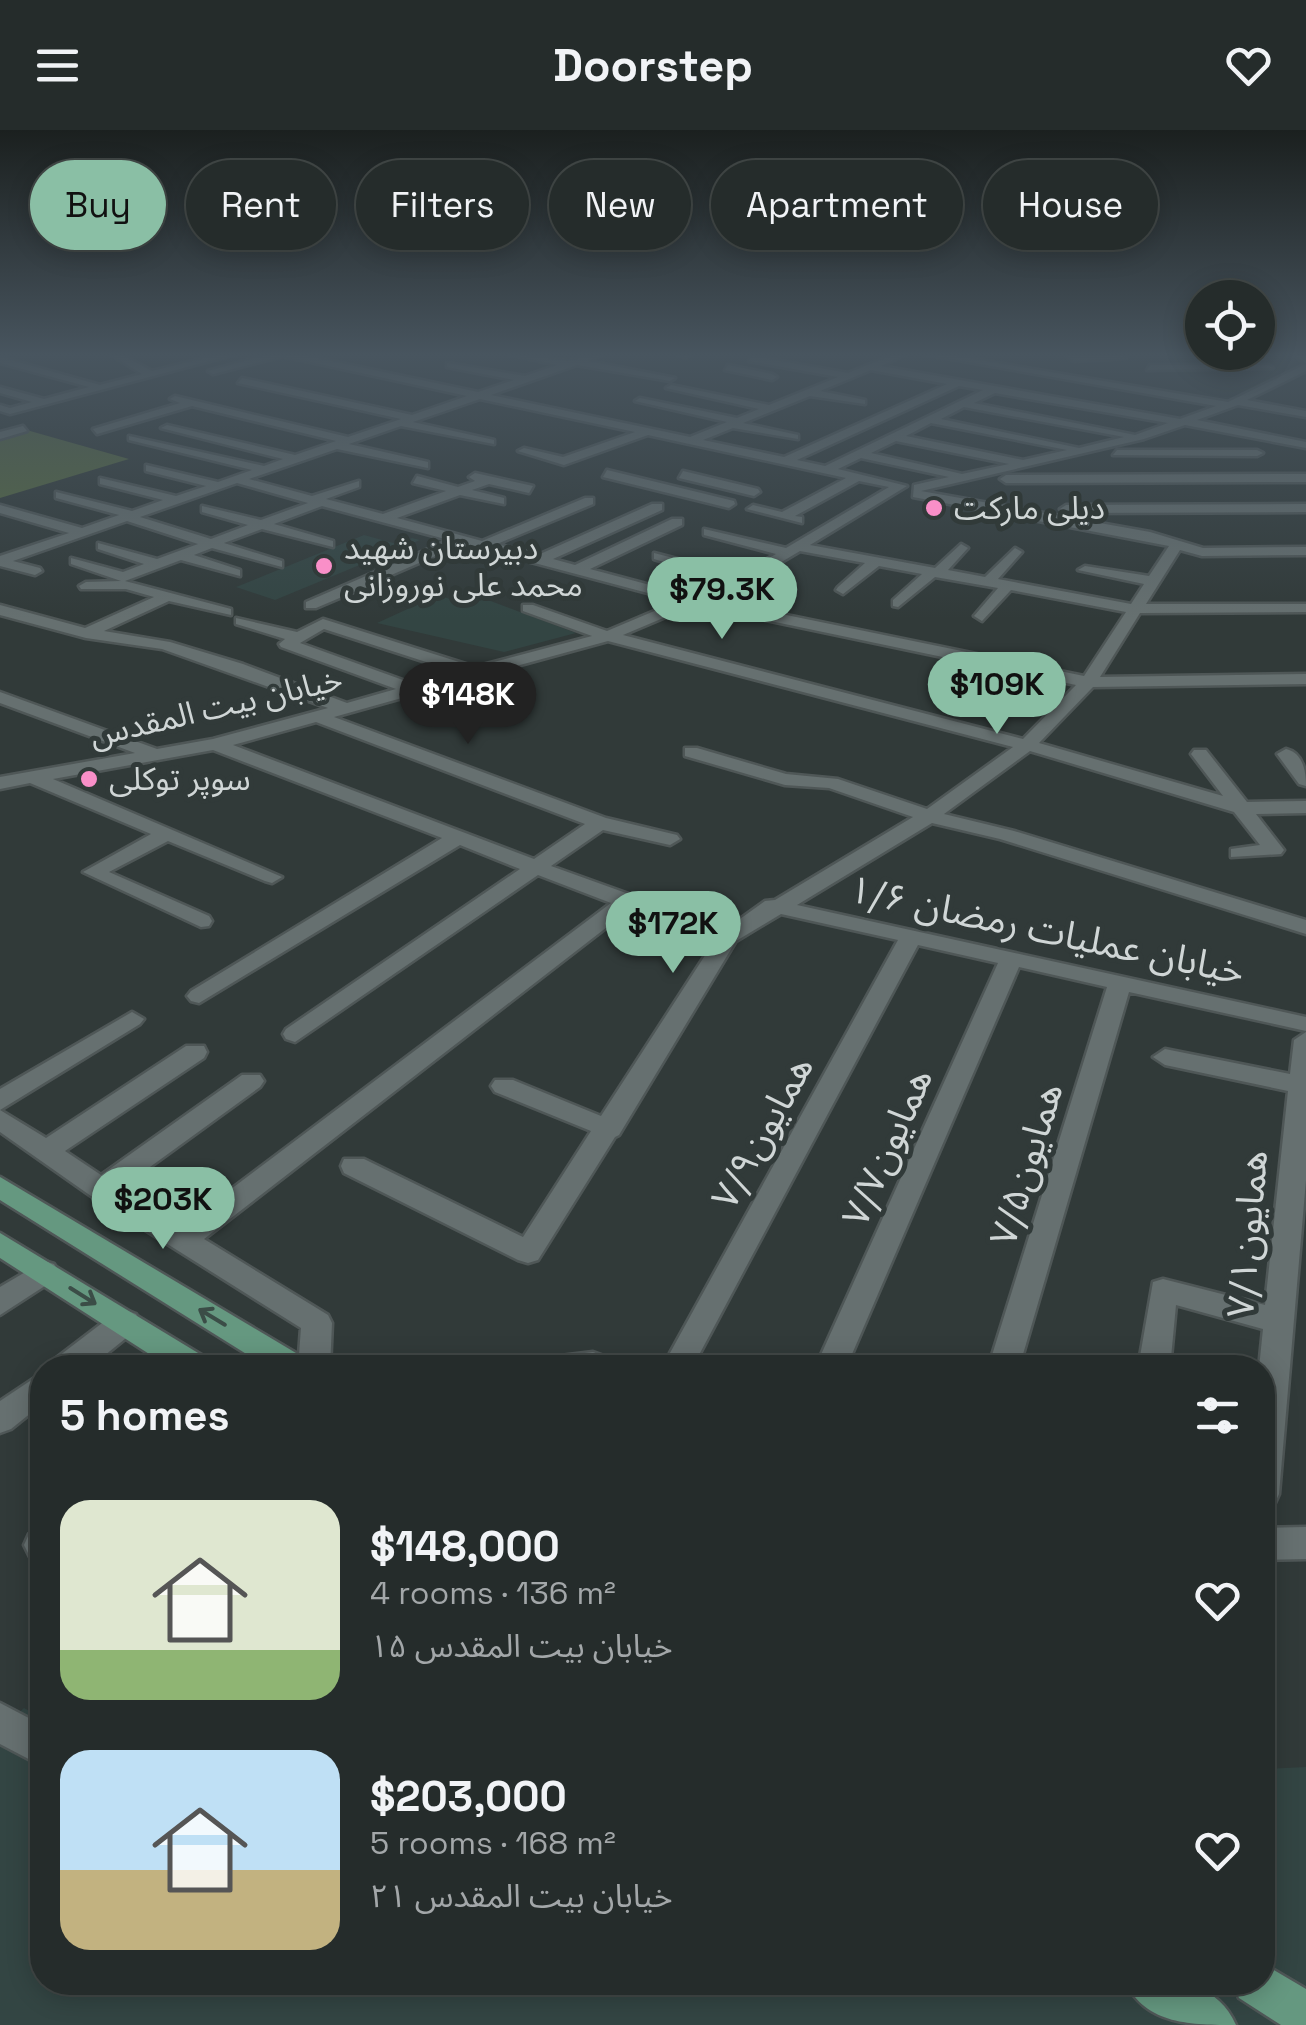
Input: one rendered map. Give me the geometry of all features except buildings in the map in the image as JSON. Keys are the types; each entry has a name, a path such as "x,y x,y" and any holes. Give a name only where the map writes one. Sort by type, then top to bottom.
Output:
{"main road":[{"path":"0,1187 274,1355"},
{"path":"0,1244 176,1355"},
{"path":"1168,1995 1214,2025"},
{"path":"1274,1995 1306,2015"}],"street":[{"path":"151,442 264,470"},
{"path":"229,442 295,458"},
{"path":"524,451 564,461 617,442"},
{"path":"704,442 902,490 1150,536 1202,552 1306,551"},
{"path":"786,461 827,442"},
{"path":"826,470 883,442"},
{"path":"927,442 1026,463"},
{"path":"1034,442 1078,452 1257,453"},
{"name":"خیابان بیت المقدس","path":"0,783 215,744 608,636 741,580 902,490 1118,442"},
{"path":"2,558 341,443 424,465"},
{"path":"665,488 746,452"},
{"path":"1162,453 1186,478"},
{"path":"859,454 962,478 1306,478"},
{"path":"150,468 217,486"},
{"path":"672,472 754,492"},
{"path":"462,473 529,490"},
{"path":"607,474 729,504"},
{"path":"783,516 862,478"},
{"path":"235,479 692,600 1088,682 1306,680"},
{"path":"417,480 500,501"},
{"path":"382,519 488,480"},
{"path":"104,481 176,500"},
{"path":"76,561 123,577 355,484"},
{"path":"481,546 594,502 561,494"},
{"path":"60,495 277,564"},
{"path":"777,498 833,510"},
{"path":"537,561 656,507"},
{"path":"207,508 328,544"},
{"path":"1008,509 1306,508"},
{"path":"0,509 82,532"},
{"path":"753,509 810,523"},
{"path":"514,512 560,525"},
{"path":"574,571 677,522"},
{"path":"709,532 794,550 888,560 1135,609 1306,608"},
{"path":"356,620 311,605 460,540"},
{"path":"103,546 158,564"},
{"path":"354,1166 528,1252 610,1129 728,937 773,906 929,816 1027,744 1088,682 1176,546"},
{"path":"898,603 961,548"},
{"path":"988,582 1015,552"},
{"path":"180,555 235,573"},
{"path":"658,556 741,580"},
{"path":"2,558 35,572"},
{"path":"844,590 888,560"},
{"path":"1086,570 1153,581"},
{"path":"362,583 404,596"},
{"path":"86,586 126,584 226,612"},
{"path":"982,616 1007,586"},
{"path":"86,633 169,596"},
{"path":"528,608 608,636 1027,744 1242,808 1306,807"},
{"path":"0,610 86,633 164,645 238,667 348,709"},
{"path":"241,622 299,638"},
{"path":"414,690 287,644 323,624 476,673"},
{"path":"444,682 500,707"},
{"path":"0,697 154,754"},
{"path":"319,717 600,823 670,840"},
{"path":"215,744 626,902 728,937"},
{"path":"691,752 786,778 831,783 929,816 1306,927"},
{"path":"1200,754 1274,850 1238,853"},
{"path":"1286,754 1306,780"},
{"path":"32,777 272,876"},
{"path":"296,1034 600,823"},
{"path":"165,834 93,872 201,922"},
{"path":"198,996 457,838"},
{"path":"183,1240 626,902"},
{"name":"خیابان عملیات رمضان ۱/۶","path":"773,906 1306,1024"},
{"name":"همایون۷/۹","path":"684,1355 913,934"},
{"name":"همایون۷/۷","path":"836,1355 1012,957"},
{"name":"همایون۷/۵","path":"1007,1355 1120,982"},
{"path":"0,1101 132,1019"},
{"name":"همایون۷/۱","path":"1275,1362 1279,1322 1296,1248 1306,1040"},
{"path":"46,1151 196,1052"},
{"path":"1165,1057 1302,1084"},
{"path":"101,1188 250,1081"},
{"path":"504,1086 610,1129"},
{"path":"0,1119 101,1188 317,1323 315,1355"},
{"path":"0,1304 44,1272"},
{"path":"1156,1355 1163,1290 1279,1322"},
{"path":"82,1355 124,1322"},
{"path":"0,1419 30,1395"},
{"path":"1275,1544 1306,1543"},
{"path":"0,1722 30,1740"}],"shaded area":[{"name":"دبیرستان شهید محمد علی نوروزانی","path":"364,535 397,544 412,538 420,540 275,600 236,587"},
{"path":"472,594 576,633 504,652 377,623 438,595 456,601"},
{"path":"24,1708 30,1711 30,1995 1275,1995 1275,1768 1306,1767 1306,2025 0,2025 0,1730"}],"green space":[{"path":"0,442 70,442 129,459 0,498"}],"place":[{"name":"دیلی مارکت","path":"934,508"},
{"name":"دبیرستان شهید محمد علی نوروزانی","path":"324,566"},
{"name":"سوپر توکلی","path":"89,779"}]}
